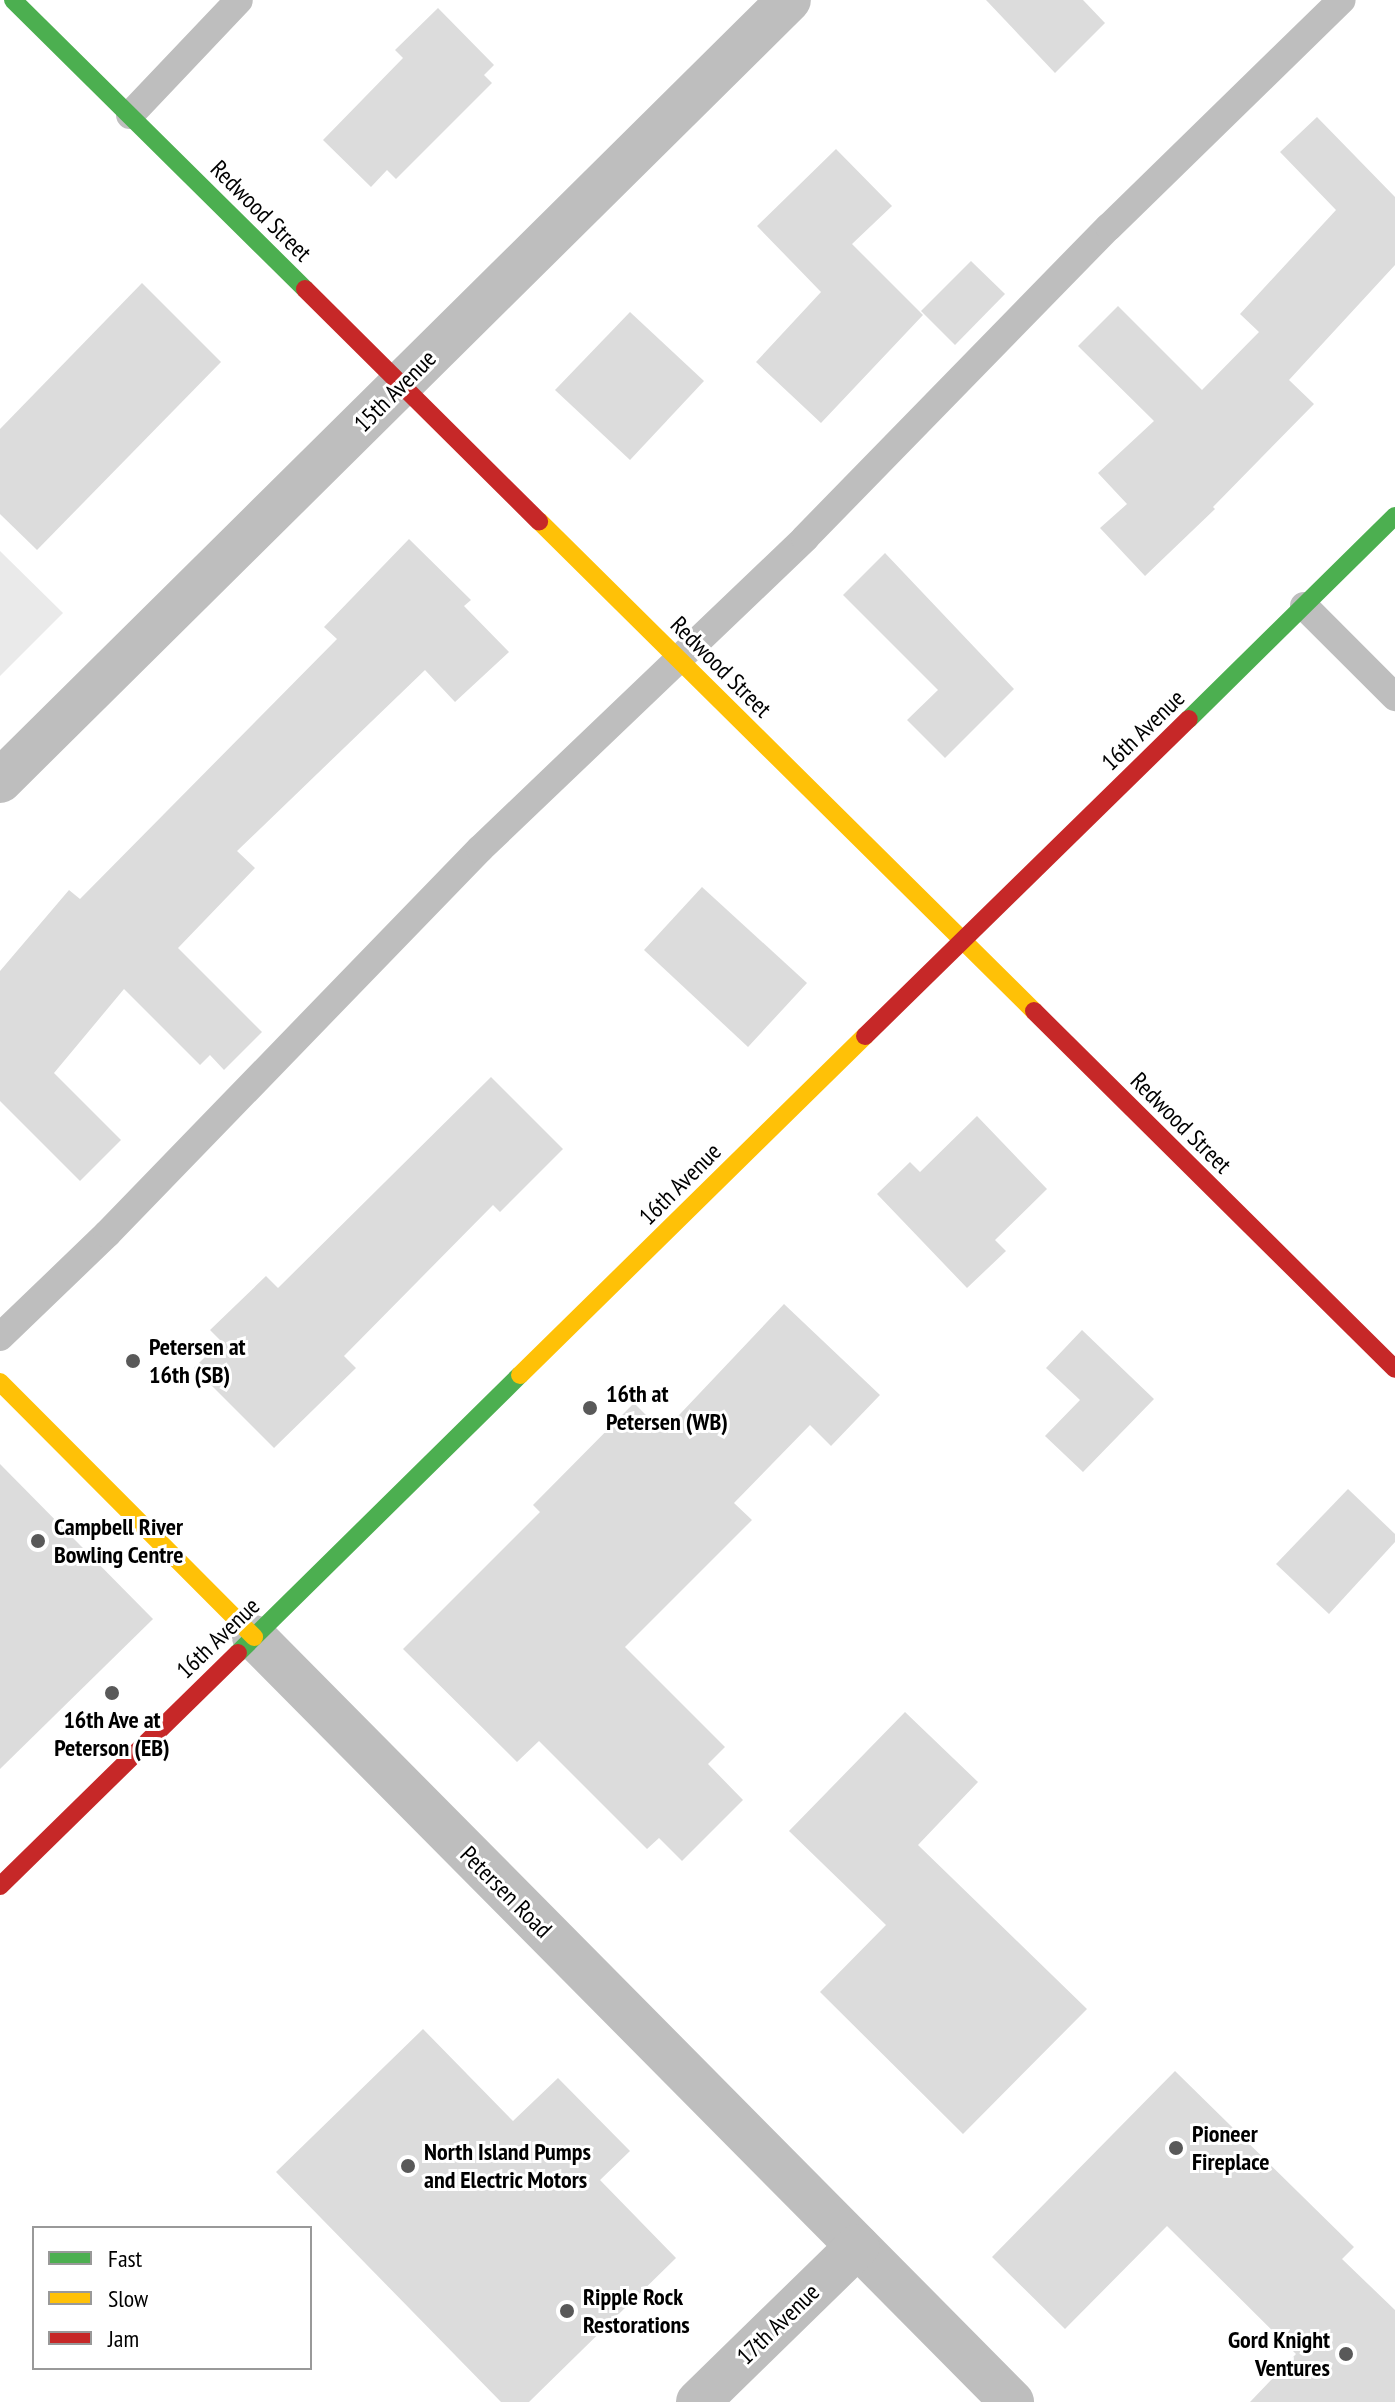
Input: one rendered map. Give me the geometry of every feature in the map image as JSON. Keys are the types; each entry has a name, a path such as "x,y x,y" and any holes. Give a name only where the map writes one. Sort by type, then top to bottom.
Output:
{"street":[{"name":"Redwood Street","path":"13,0 1395,1369"},
{"name":"15th Avenue","path":"0,781 789,0"},
{"name":"16th Avenue","path":"0,1886 1395,516"},
{"name":"Petersen Road","path":"0,1382 1012,2402"},
{"name":"17th Avenue","path":"698,2402 858,2246"}],"lane":[{"path":"130,115 239,0"},
{"path":"0,1337 107,1234 480,849 805,538 1109,227 1342,0"},
{"path":"1304,606 1395,697"}],"shaded area":[{"path":"0,551 63,613 0,676"}],"building":[{"path":"986,0 1083,0 1105,23 1055,73"},
{"path":"438,8 494,65 484,75 492,83 396,179 387,170 371,187 323,140 403,58 395,50"},
{"path":"1317,117 1395,197 1395,265 1289,380 1314,404 1213,507 1215,509 1145,576 1100,528 1127,504 1098,473 1154,421 1078,346 1118,306 1202,390 1259,332 1240,314 1336,210 1280,152"},
{"path":"836,149 892,206 852,244 923,315 821,423 756,362 821,292 757,226"},
{"path":"971,261 1005,294 955,345 921,311"},
{"path":"142,283 221,362 37,550 0,514 0,429"},
{"path":"630,312 704,381 630,460 555,390"},
{"path":"409,539 471,600 464,606 509,652 455,702 425,670 237,851 255,868 178,948 262,1032 224,1070 210,1055 200,1065 124,989 54,1073 121,1140 80,1181 0,1101 0,971 69,890 80,899 337,639 324,627"},
{"path":"885,553 1014,689 945,758 907,720 938,690 843,595"},
{"path":"702,887 807,983 748,1047 644,950"},
{"path":"491,1077 563,1149 500,1212 493,1205 344,1356 356,1368 274,1448 194,1368 221,1341 210,1330 266,1276 278,1288"},
{"path":"977,1116 1047,1189 995,1240 1006,1251 967,1288 877,1194 910,1162 920,1172"},
{"path":"784,1304 880,1395 831,1446 810,1425 734,1503 752,1520 625,1647 725,1747 708,1764 743,1800 682,1861 659,1838 647,1849 539,1741 517,1762 403,1649 540,1512 533,1505 634,1403 663,1432"},
{"path":"1082,1330 1154,1399 1083,1472 1045,1436 1080,1400 1046,1368"},
{"name":"Campbell River Bowling Centre","path":"0,1464 153,1619 0,1769"},
{"path":"1348,1489 1395,1534 1395,1542 1329,1614 1276,1564"},
{"path":"905,1712 978,1782 918,1845 1087,2009 963,2134 820,1992 886,1925 789,1831"},
{"path":"423,2029 513,2121 558,2078 630,2151 600,2180 676,2258 529,2402 501,2402 276,2172"},
{"name":"Pioneer Fireplace","path":"1175,2071 1354,2247 1342,2259 1395,2310 1395,2402 1250,2402 1296,2354 1167,2226 1065,2329 992,2257"}],"traffic: fast":[{"path":"13,0 305,289"},
{"path":"1189,719 1395,516"},
{"path":"238,1653 520,1375"}],"traffic: slow":[{"path":"539,521 1034,1011"},
{"path":"520,1375 865,1036"},
{"path":"0,1382 254,1637"}],"traffic: jam":[{"path":"305,289 539,521"},
{"path":"865,1036 1189,719"},
{"path":"1034,1011 1395,1369"},
{"path":"0,1886 238,1653"}],"place":[{"name":"Petersen at 16th (SB)","path":"133,1361"},
{"name":"16th at Petersen (WB)","path":"590,1408"},
{"name":"Campbell River Bowling Centre","path":"38,1541"},
{"name":"16th Ave at Peterson (EB)","path":"112,1693"},
{"name":"Pioneer Fireplace","path":"1176,2148"},
{"name":"North Island Pumps and Electric Motors","path":"408,2166"},
{"name":"Ripple Rock Restorations","path":"567,2311"},
{"name":"Gord Knight Ventures","path":"1346,2354"}]}
